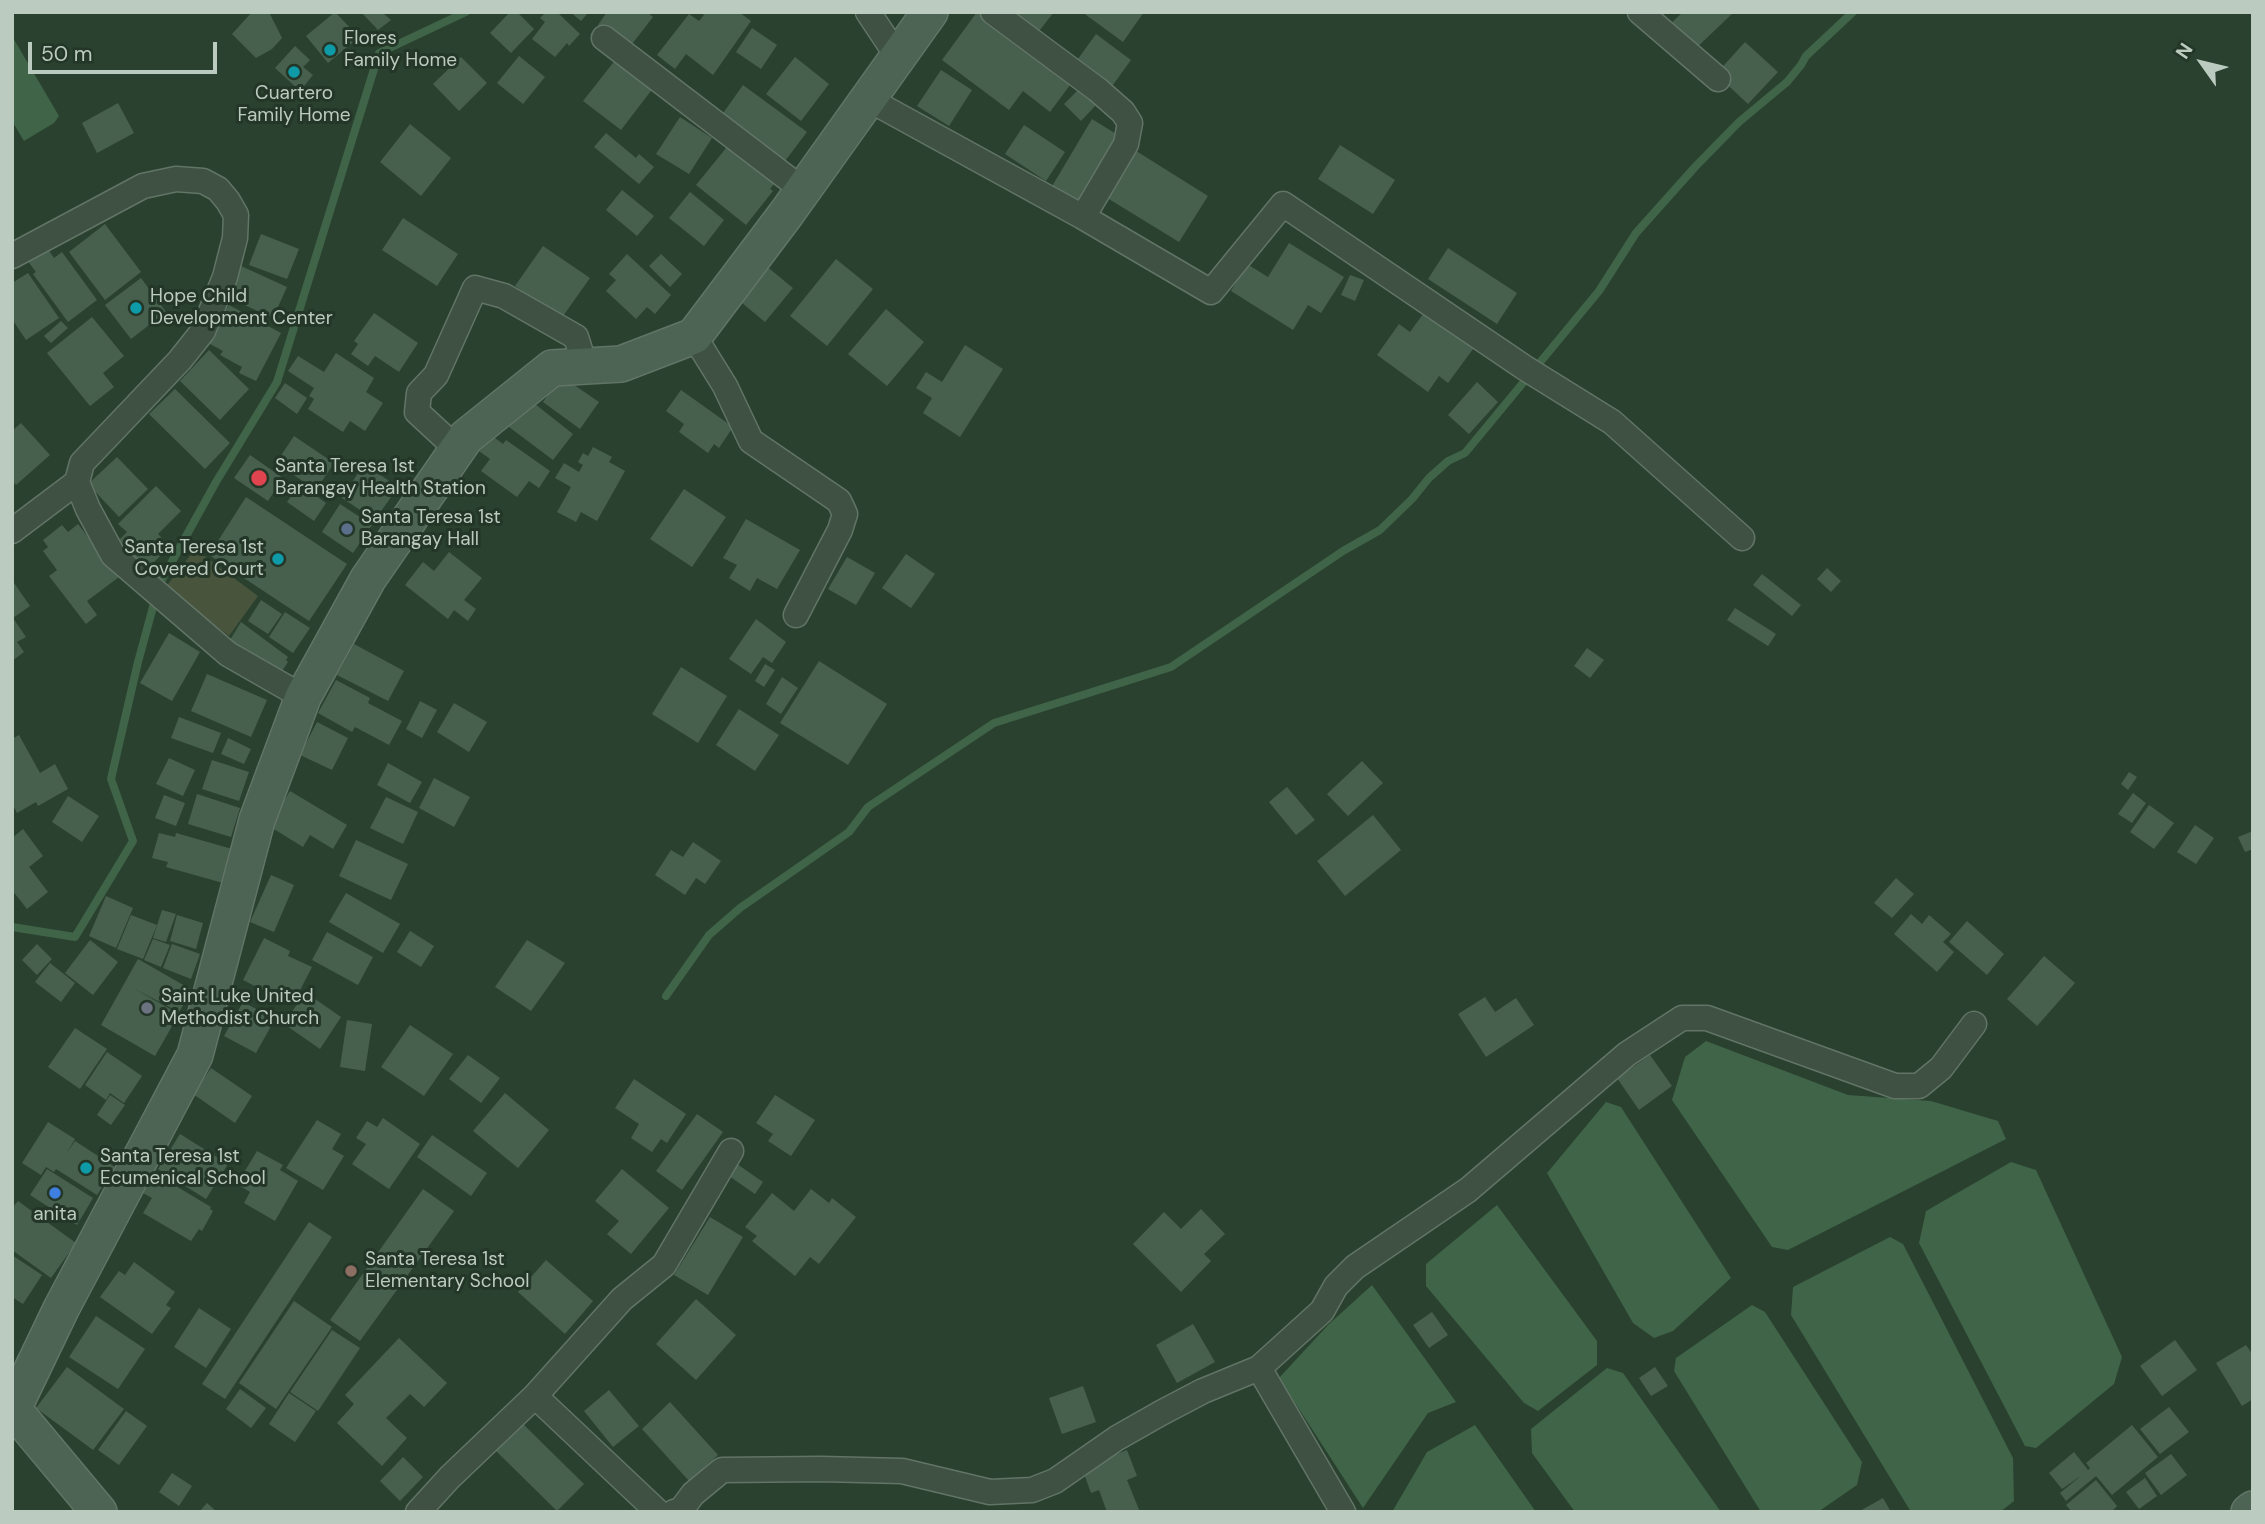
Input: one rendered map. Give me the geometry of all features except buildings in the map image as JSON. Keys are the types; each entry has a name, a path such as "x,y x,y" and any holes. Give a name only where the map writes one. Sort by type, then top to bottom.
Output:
{"street":[{"path":"868,12 898,57"},
{"path":"99,1512 13,1409 61,1309 194,1055 257,820 303,697 368,579 466,437 552,368 621,364 694,337 930,12"},
{"path":"993,12 1098,90 1123,111 1130,123 1126,144 1083,218"},
{"path":"1640,12 1718,79"},
{"path":"604,38 803,190"},
{"path":"868,99 1211,292 1283,204 1612,422 1742,538"},
{"path":"12,256 143,186 176,179 202,181 218,189 228,201 236,215 235,238 225,277 203,331 180,360 82,463 77,482 113,555 228,654 303,697"},
{"path":"457,449 417,412 419,393 436,375 475,288 504,296 576,337 585,366"},
{"path":"694,337 725,386 751,441 839,500 845,514 840,530 796,615"},
{"path":"12,531 77,482"},
{"path":"674,1512 681,1510 693,1494 722,1470 902,1471 990,1492 1032,1490 1055,1481 1117,1438 1161,1413 1203,1391 1259,1368 1322,1311 1336,1286 1354,1266 1468,1190 1627,1054 1682,1018 1707,1018 1895,1086 1919,1086 1941,1068 1974,1024"},
{"path":"418,1512 450,1477 535,1396 622,1299 664,1265 732,1152"},
{"path":"1259,1368 1343,1512"},
{"path":"535,1396 658,1512"}],"shaded area":[{"path":"12,36 59,116 54,123 24,141 12,121"},
{"path":"195,549 258,596 229,636 165,588"},
{"path":"1706,1041 1848,1095 1931,1101 1998,1121 2006,1139 1788,1250 1772,1247 1672,1100 1685,1057"},
{"path":"1606,1102 1621,1107 1731,1278 1673,1331 1654,1338 1633,1323 1547,1173"},
{"path":"2011,1162 2036,1170 2122,1357 2114,1384 2036,1448 2025,1446 1919,1243 1926,1211"},
{"path":"1497,1205 1597,1341 1597,1365 1538,1411 1524,1403 1426,1286 1426,1264"},
{"path":"1890,1237 1903,1244 2013,1458 2014,1501 2000,1512 1911,1512 1791,1315 1793,1287"},
{"path":"1372,1285 1456,1402 1428,1413 1363,1508 1279,1378 1328,1325"},
{"path":"1752,1305 1765,1312 1862,1462 1857,1485 1818,1512 1761,1512 1674,1371 1676,1358"},
{"path":"1607,1368 1623,1373 1721,1512 1575,1512 1532,1453 1531,1429"},
{"path":"1475,1425 1536,1512 1392,1512 1427,1452"}],"waterway":[{"path":"12,927 75,937 133,841 111,779 159,585 216,482 277,382 379,53 466,12"},
{"path":"666,996 709,935 740,908 849,832 868,807 994,723 1171,667 1343,551 1380,530 1429,478 1448,461 1465,453 1599,291 1636,233 1695,167 1739,122 1787,82 1806,56 1853,12"}],"place":[{"name":"Flores Family Home","path":"330,50"},
{"name":"Cuartero Family Home","path":"294,72"},
{"name":"Hope Child Development Center","path":"136,308"},
{"name":"Santa Teresa 1st Barangay Health Station","path":"259,478"},
{"name":"Santa Teresa 1st Barangay Hall","path":"347,529"},
{"name":"Santa Teresa 1st Covered Court","path":"278,559"},
{"name":"Saint Luke United Methodist Church","path":"147,1008"},
{"name":"Santa Teresa 1st Ecumenical School","path":"86,1168"},
{"name":"anita","path":"55,1193"},
{"name":"Santa Teresa 1st Elementary School","path":"351,1271"}]}
